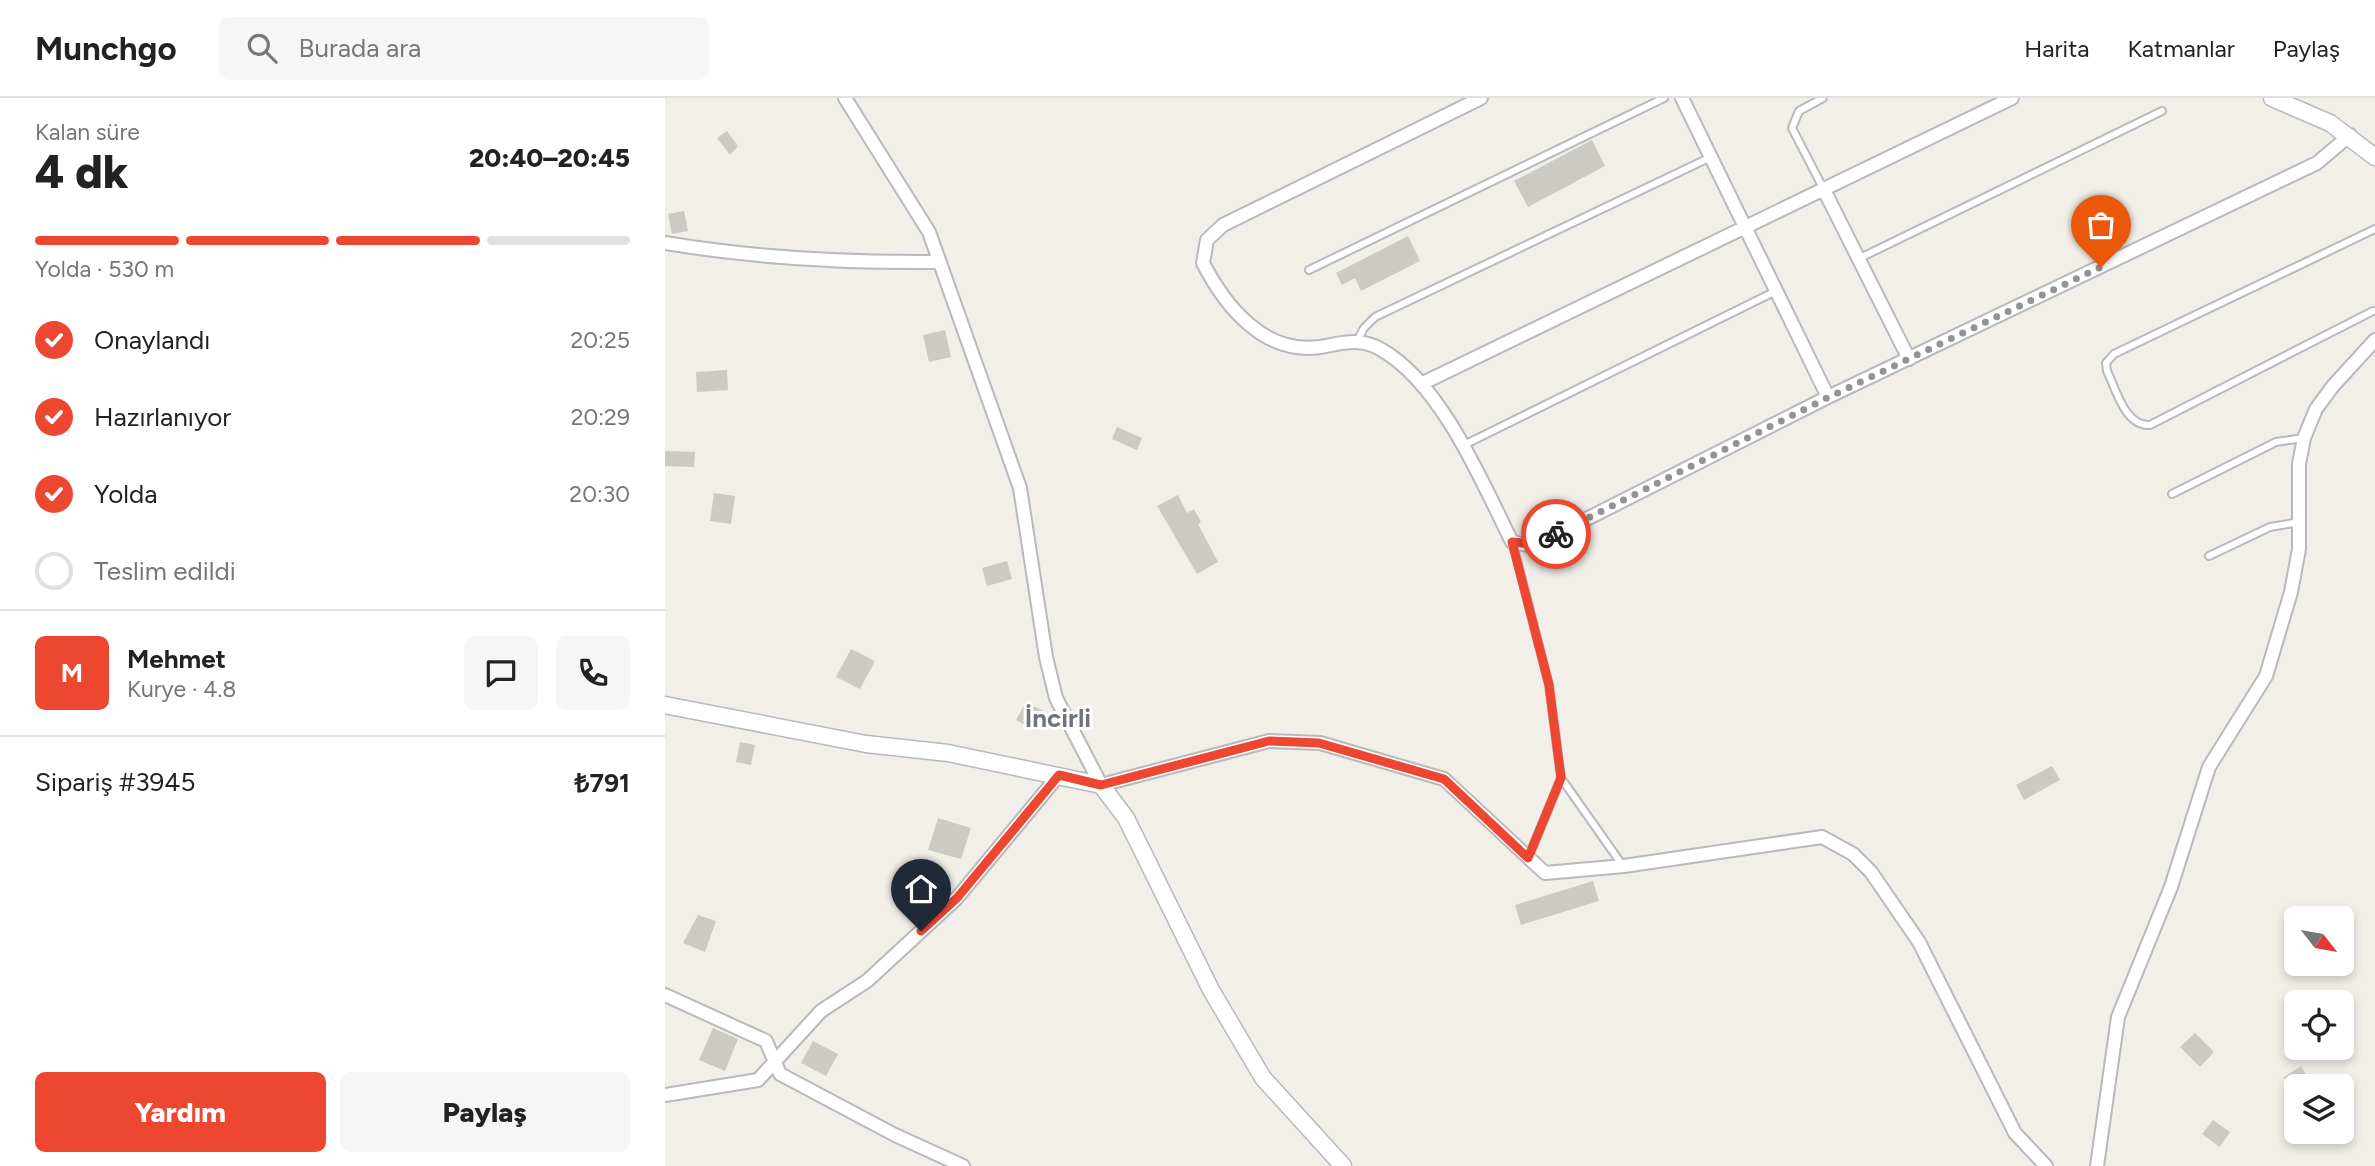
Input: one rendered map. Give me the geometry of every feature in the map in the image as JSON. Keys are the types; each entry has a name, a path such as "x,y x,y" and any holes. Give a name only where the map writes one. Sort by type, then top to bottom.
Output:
{"street":[{"path":"845,98 929,232 1020,488 1046,657 1056,698 1101,785 1126,818 1211,990 1263,1078 1343,1166"},
{"path":"1481,98 1223,225 1207,240 1203,262 1218,293 1241,319 1285,344 1302,347 1357,341 1370,343 1389,355 1420,384 1464,444 1512,542 1536,544 1829,397 2317,163 2350,135"},
{"path":"1682,98 1829,397"},
{"path":"1420,384 1744,225 2012,98"},
{"path":"2272,98 2307,111 2350,135 2375,157"},
{"path":"1823,188 1909,359"},
{"path":"665,243 718,252 888,262 939,262"},
{"path":"2097,1166 2118,1017 2171,887 2209,767 2266,676 2291,592 2300,522 2299,464 2304,438 2316,409 2375,340"},
{"path":"665,705 866,744 948,753 1101,785 1269,741 1319,743 1444,779 1545,873 1624,866 1822,836 1853,854 1871,872 1919,942 2015,1133 2046,1166"},
{"path":"665,1095 758,1080 821,1011 867,981 957,898 1059,775"},
{"path":"665,995 765,1041 776,1060 780,1074 895,1135 964,1166"}],"lane":[{"path":"1309,270 1664,98"},
{"path":"1823,98 1799,111 1792,128 1823,188"},
{"path":"1858,259 2162,111"},
{"path":"1357,341 1364,328 1375,317 1711,156"},
{"path":"2373,311 2150,425 2139,424 2130,418 2106,371 2106,363 2113,354 2375,229"},
{"path":"1464,444 1777,291"},
{"path":"2172,494 2276,442 2304,438"},
{"path":"2209,556 2270,527 2300,522"},
{"path":"1512,542 1549,685 1561,778 1624,866"},
{"path":"1528,858 1561,778"}],"building":[{"path":"727,131 738,146 730,155 717,138"},
{"path":"1592,140 1605,166 1528,207 1514,181"},
{"path":"684,211 688,231 672,234 668,214"},
{"path":"1408,236 1420,261 1361,291 1355,278 1342,285 1336,273"},
{"path":"945,330 951,357 929,362 923,335"},
{"path":"727,370 728,390 697,392 696,372"},
{"path":"1117,427 1142,438 1137,450 1112,439"},
{"path":"665,451 695,452 694,467 665,466"},
{"path":"714,493 735,496 731,524 710,521"},
{"path":"1178,495 1187,513 1194,509 1201,522 1198,524 1218,562 1197,574 1157,506"},
{"path":"1007,561 1012,579 987,586 982,568"},
{"path":"851,649 875,661 860,689 836,677"},
{"path":"1026,702 1045,712 1036,731 1016,720"},
{"path":"740,742 755,745 751,765 736,762"},
{"path":"2052,766 2060,780 2024,800 2016,785"},
{"path":"938,818 971,828 961,859 928,850"},
{"path":"1593,881 1599,901 1521,925 1515,905"},
{"path":"698,915 716,921 705,952 683,943"},
{"path":"713,1028 738,1039 725,1071 699,1060"},
{"path":"2195,1033 2214,1052 2200,1067 2180,1047"},
{"path":"813,1041 838,1054 826,1076 801,1063"},
{"path":"2301,1066 2306,1074 2289,1074"},
{"path":"2213,1120 2230,1132 2220,1147 2202,1134"}],"way so far":[{"path":"1556,534 1829,397 2101,267"}],"district":[{"name":"İncirli","path":"1058,718"}],"route":[{"path":"921,931 957,898 1059,775 1101,785 1269,741 1319,743 1444,779 1528,858 1561,778 1549,685 1512,542 1536,544 1556,534"}]}
